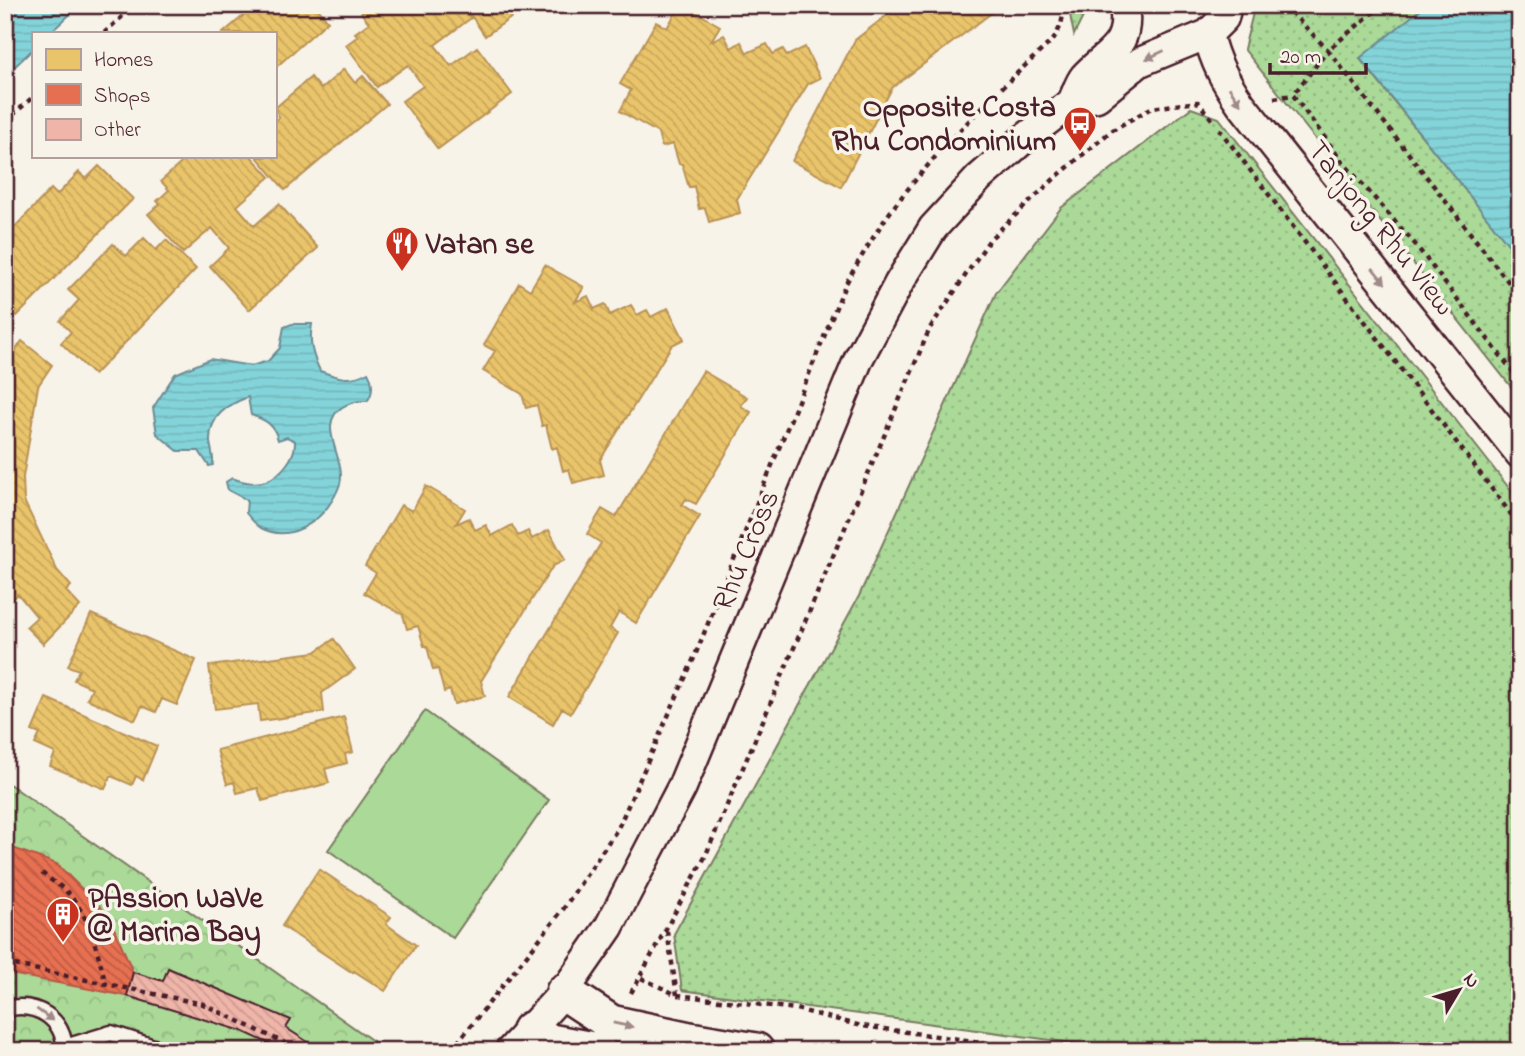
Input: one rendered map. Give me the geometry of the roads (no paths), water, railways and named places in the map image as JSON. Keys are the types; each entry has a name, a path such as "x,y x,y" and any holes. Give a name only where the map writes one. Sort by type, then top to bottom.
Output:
{"street":[{"name":"Rhu Cross","path":"1072,102 1083,78 1113,53 1127,23 1124,5"},
{"path":"1208,34 1224,18 1227,5"},
{"name":"Rhu Cross","path":"520,1041 564,992 609,928 682,787 859,358 899,283 933,228 979,178 1072,102 1097,97 1140,62 1208,34"},
{"name":"Tanjong Rhu View","path":"1208,34 1214,60 1241,104 1520,454"},
{"path":"564,992 605,1037"},
{"path":"520,1041 550,1042 605,1037 690,1040 756,1051"}],"lane":[{"path":"5,1009 16,1006 42,1011 53,1019 62,1032 65,1049 111,1033 166,1051"}],"water":[{"path":"5,5 80,5 51,32 32,32 32,50 5,76"},
{"path":"1426,5 1520,5 1520,259 1360,58"},
{"path":"292,324 312,324 312,348 320,371 344,378 368,372 372,391 367,401 343,406 332,420 331,433 341,477 335,496 328,507 309,524 286,533 261,528 246,513 247,500 228,490 226,482 232,478 253,483 272,478 290,459 295,441 287,437 278,440 269,423 251,415 248,397 226,408 216,418 210,433 213,465 209,466 199,451 178,451 157,434 153,408 175,374 210,359 251,366 268,361 280,348 284,327"}],"place":[{"name":"Opposite Costa Rhu Condominium","path":"1080,153"},
{"name":"Vatan se","path":"402,273"},
{"name":"PAssion WaVe @ Marina Bay","path":"63,944"}]}
